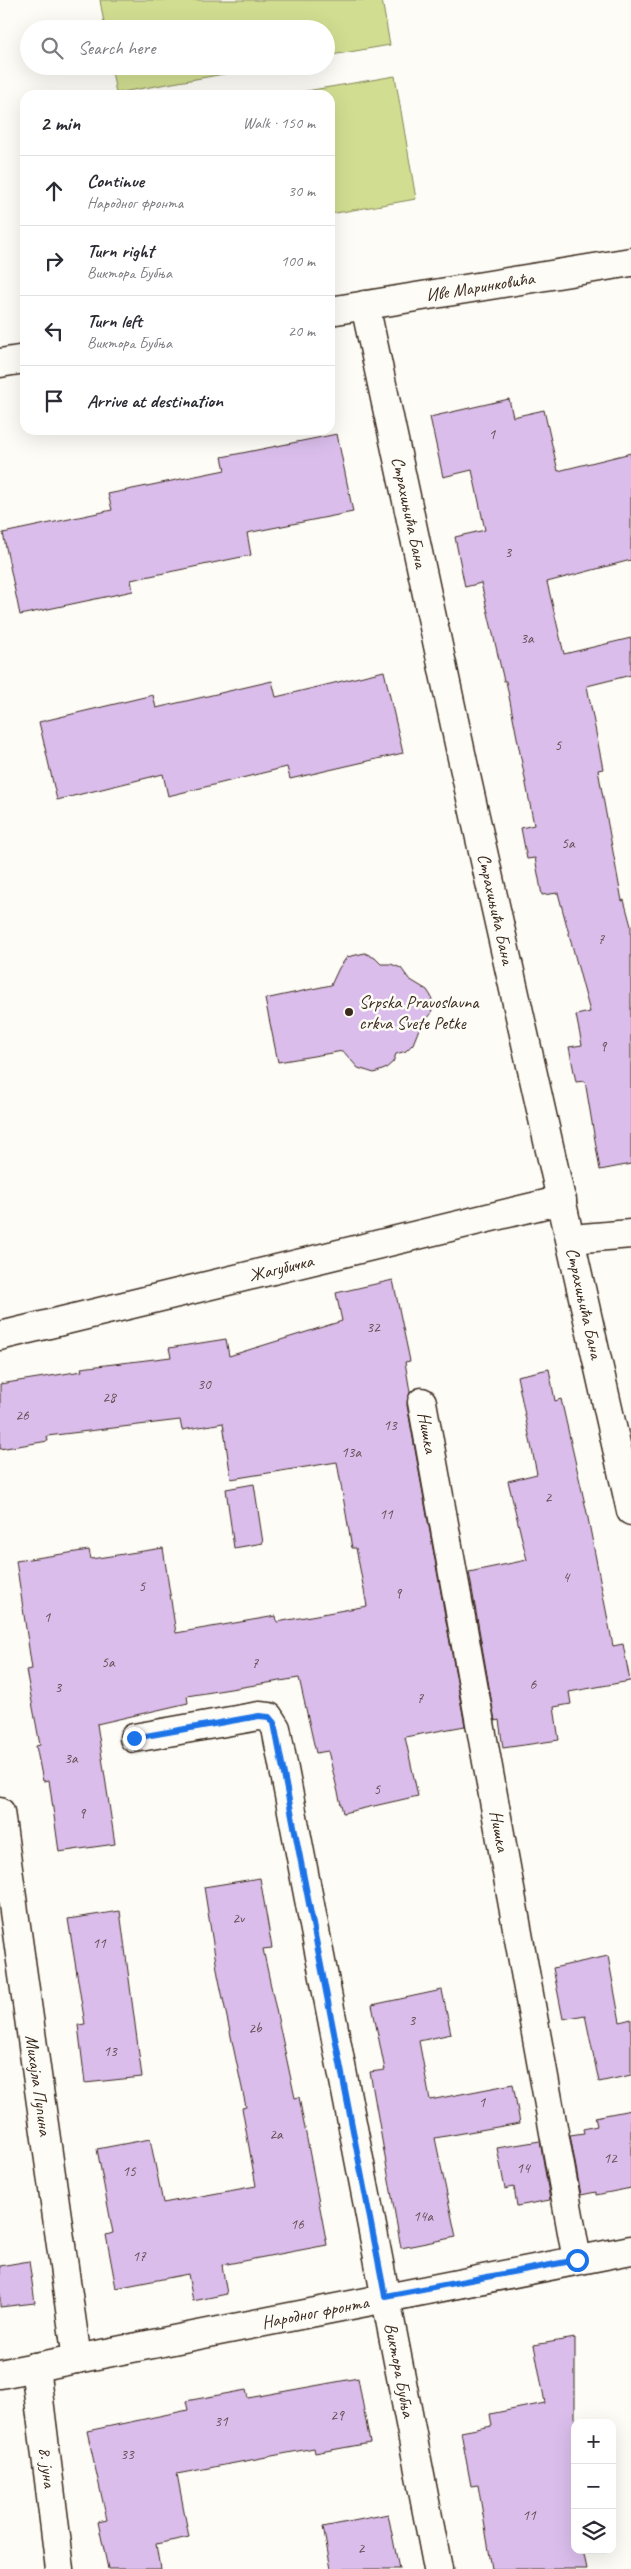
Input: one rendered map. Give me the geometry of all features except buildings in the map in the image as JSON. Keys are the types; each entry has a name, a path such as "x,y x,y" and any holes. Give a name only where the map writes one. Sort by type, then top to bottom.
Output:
{"street":[{"name":"Иве Маринковића","path":"335,310 631,262"},
{"name":"Страхињића Бана","path":"365,305 462,758 631,1511"},
{"path":"0,363 20,360"},
{"name":"Жагубичка","path":"0,1336 562,1200"},
{"path":"571,1239 631,1234"},
{"name":"Нишка","path":"422,1402 577,2260"},
{"name":"Виктора Бубња","path":"134,1738 259,1716 269,1717 274,1723 438,2569"},
{"name":"Михајла Пупина","path":"0,1812 77,2359"},
{"name":"Народног фронта","path":"0,2374 385,2296 631,2250"},
{"name":"8. јуна","path":"36,2367 60,2569"}],"green space":[{"path":"100,0 382,0 390,45 335,54 335,20 103,20"},
{"path":"113,75 218,75 133,90 115,90"},
{"path":"395,76 416,199 335,213 335,90 312,90"}],"place":[{"name":"Srpska Pravoslavna crkva Svete Petke","path":"349,1012"}],"route":[{"path":"134,1738 259,1716 269,1717 274,1723 385,2296 577,2260"}]}
